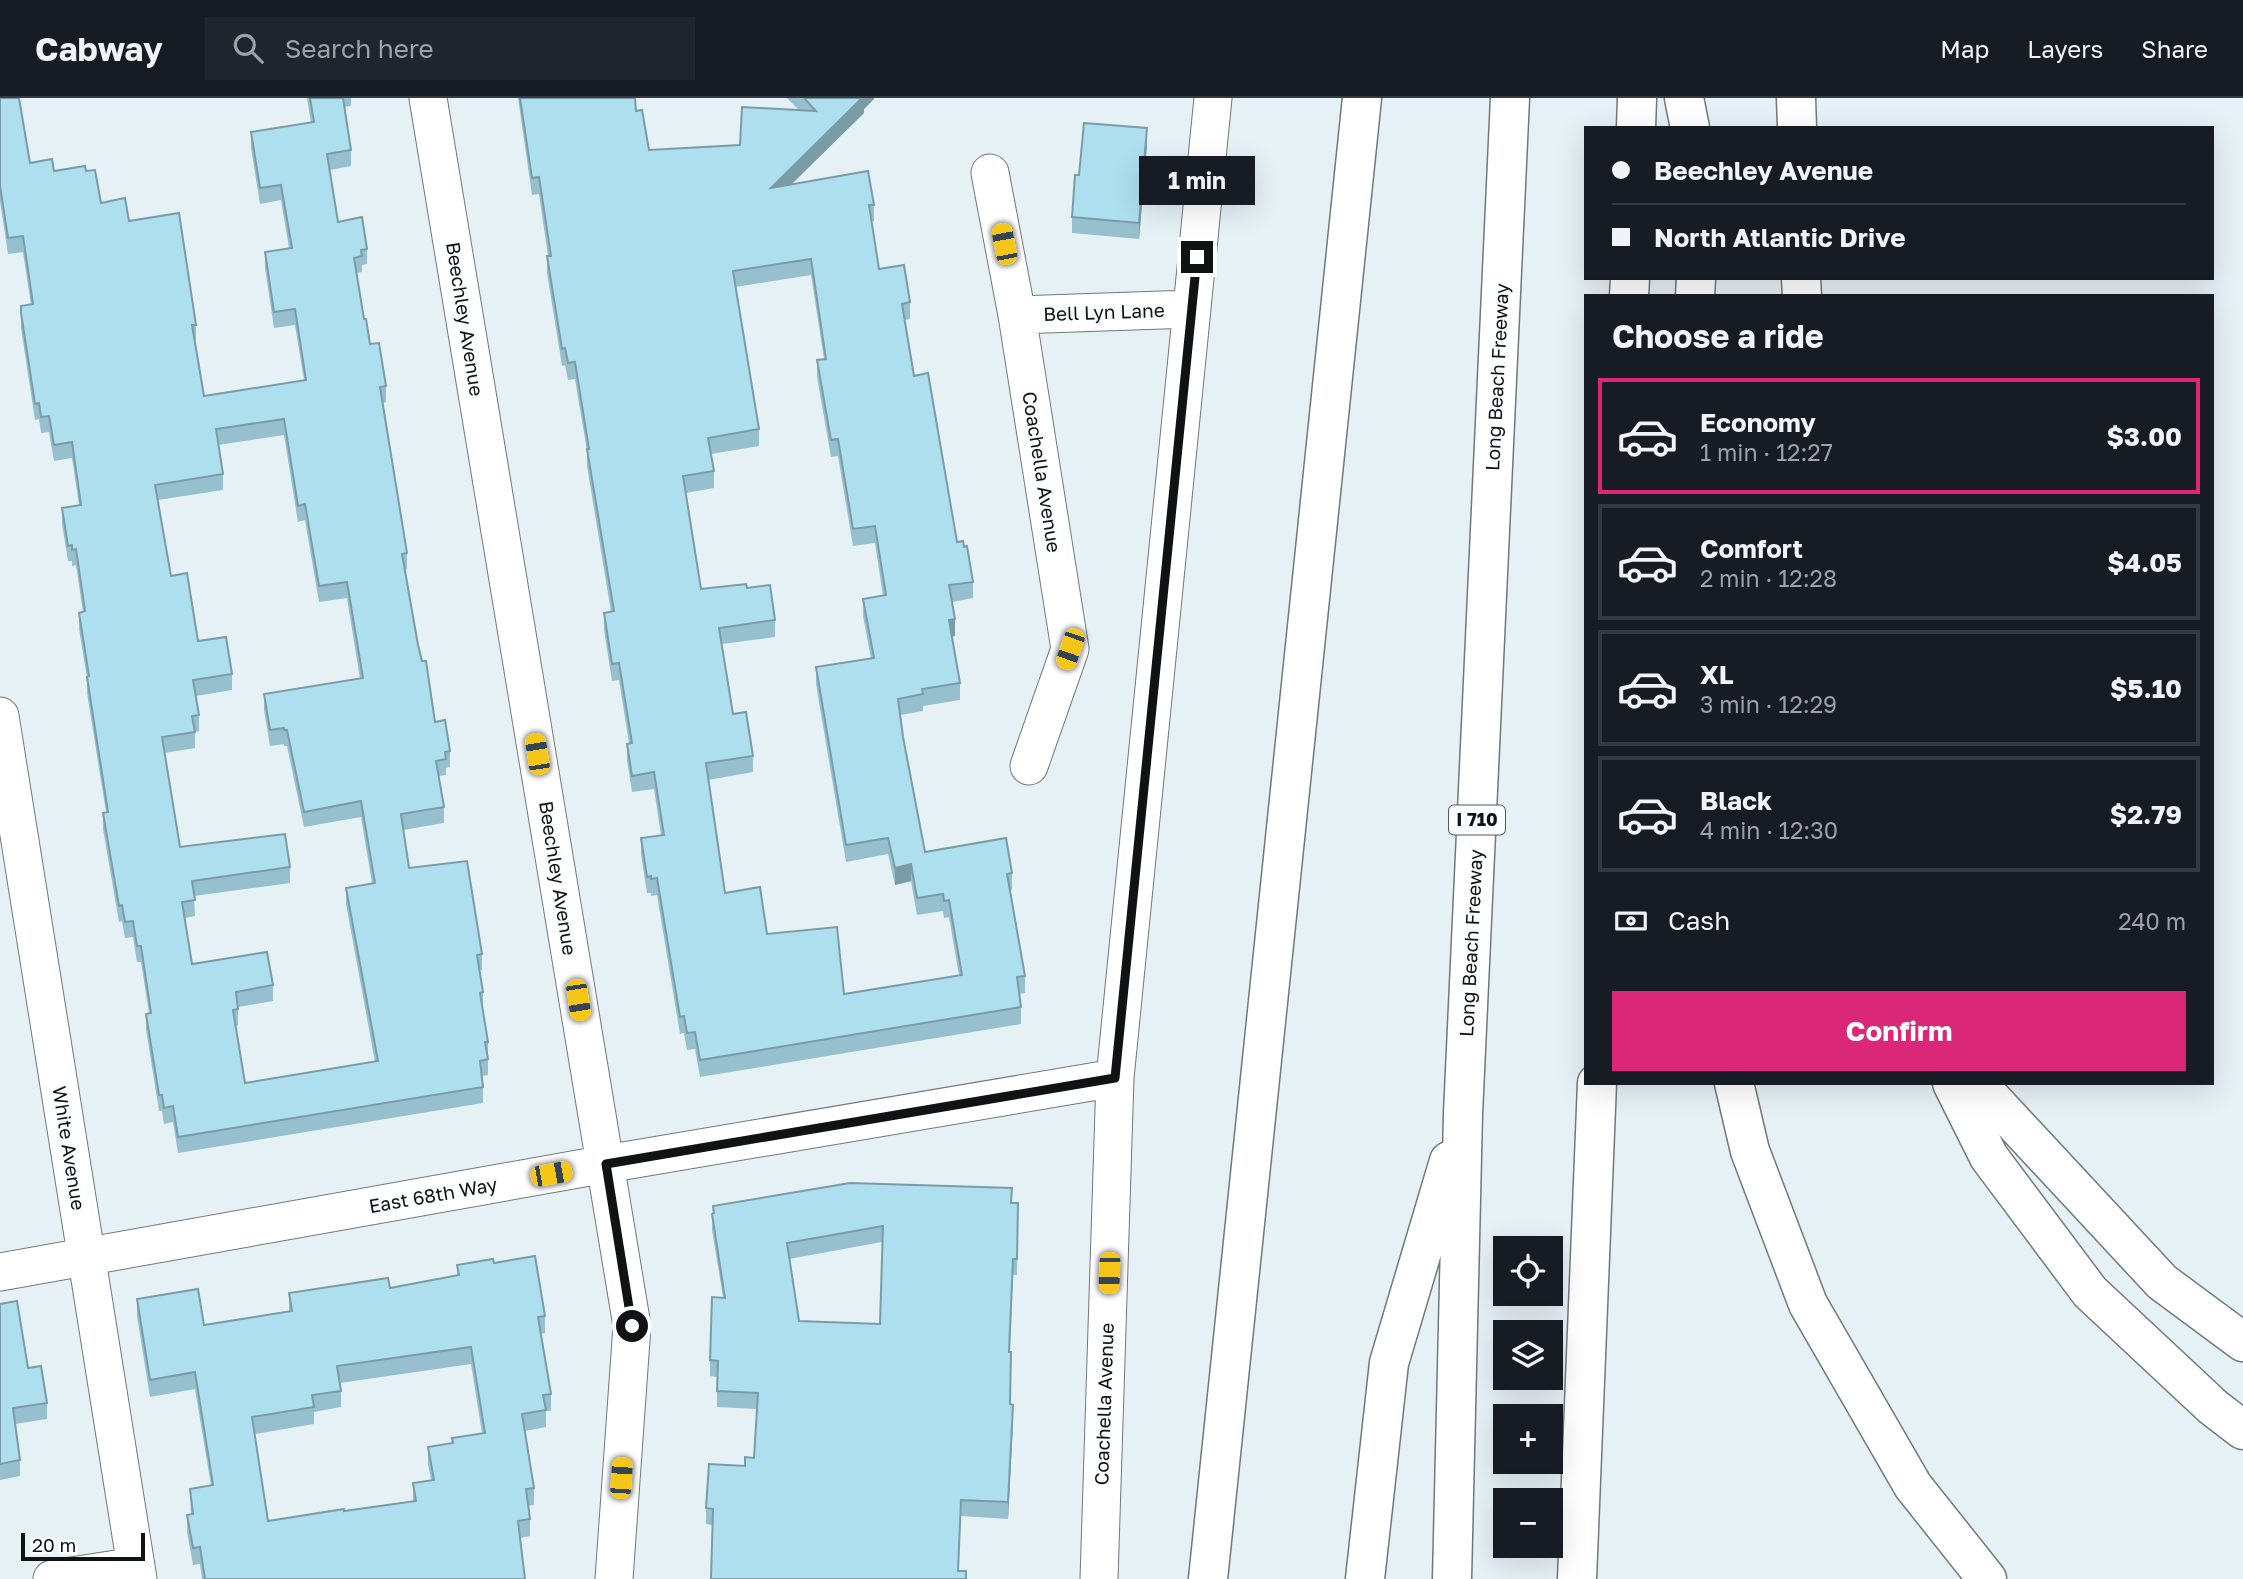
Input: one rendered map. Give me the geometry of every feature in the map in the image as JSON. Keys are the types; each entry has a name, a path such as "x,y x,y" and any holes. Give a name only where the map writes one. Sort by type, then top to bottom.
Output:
{"highway":[{"path":"1208,1579 1362,98"},
{"name":"Long Beach Freeway","path":"1452,1579 1463,1114 1510,98"},
{"path":"1636,126 1637,98"},
{"path":"1684,98 1690,126"},
{"path":"1796,98 1797,126"},
{"path":"1577,1579 1597,1085"},
{"path":"1734,1085 1750,1151 1808,1304 1913,1486 1987,1579"},
{"path":"1953,1085 1989,1157 2090,1292 2213,1408 2243,1430"},
{"path":"1979,1085 2162,1282 2243,1342"},
{"path":"1365,1579 1389,1363 1463,1114"}],"street":[{"name":"Beechley Avenue","path":"428,98 632,1326 614,1579"},
{"name":"Coachella Avenue","path":"1099,1579 1115,1078 1213,98"},
{"name":"Coachella Avenue","path":"990,173 1017,315 1070,649 1029,766"},
{"name":"Bell Lyn Lane","path":"1017,315 1191,309"},
{"name":"White Avenue","path":"0,716 137,1572"},
{"name":"East 68th Way","path":"0,1272 606,1164 1115,1078"},
{"path":"52,1579 137,1572"}],"building":[{"path":"0,98 19,98 30,163 52,159 54,171 85,166 86,171 95,170 101,203 125,198 129,221 179,213 196,325 192,325 204,396 306,380 295,309 274,312 265,252 292,248 281,185 260,188 251,132 314,122 310,98 343,98 351,150 327,154 338,222 362,217 367,249 361,250 362,256 354,258 370,344 379,343 386,386 380,387 407,553 402,554 418,645 422,661 426,661 435,722 445,720 450,751 445,752 446,759 436,761 444,807 401,814 409,868 467,861 482,954 477,955 488,1042 485,1042 488,1059 480,1061 483,1087 178,1137 173,1106 164,1108 162,1095 159,1095 146,1014 151,1013 141,946 137,946 133,921 125,922 122,905 119,906 103,813 108,812 79,613 85,611 76,549 72,550 72,545 68,546 62,508 81,505 72,442 54,445 49,416 41,417 39,403 35,404 21,313 21,306 33,304 23,236 8,238 0,186","holes":["284,419 298,506 305,504 319,586 347,582 363,678 264,694 270,730 287,730 304,812 361,801 375,883 346,888 378,1061 245,1083 233,1010 238,1009 236,992 273,985 267,952 192,964 182,902 195,900 192,881 290,867 285,834 180,847 162,737 195,732 192,716 199,715 193,680 232,674 226,637 198,641 187,573 171,576 155,485 223,474 216,429"]},
{"path":"520,98 635,98 636,111 642,110 649,150 740,145 742,107 816,111 804,98 862,98 771,188 868,171 874,205 869,205 879,269 904,265 910,302 902,304 914,376 928,373 957,542 963,541 964,547 967,546 973,582 949,585 955,619 949,620 960,683 922,689 923,694 898,699 903,737 925,852 1006,838 1012,873 1007,874 1025,976 1017,977 1021,1007 700,1060 695,1032 687,1033 684,1016 680,1017 657,878 647,877 641,838 664,835 654,772 632,776 627,744 632,743 619,663 612,664 604,613 614,611 575,362 568,363 565,348 562,349 547,256 551,256 539,177 532,178","holes":["811,259 826,359 817,360 831,440 838,439 853,529 875,526 886,595 863,599 874,658 816,667 846,845 888,838 895,868 911,864 917,898 943,894 944,901 949,900 962,975 844,994 837,927 767,934 760,887 725,893 706,763 753,756 746,712 733,714 719,628 775,620 770,585 747,588 746,584 701,589 683,476 714,471 708,438 759,429 733,271"]},
{"path":"1084,123 1147,128 1139,223 1072,217 1075,175 1079,175"},
{"path":"850,1183 1012,1188 1011,1203 1018,1203 1017,1259 1013,1259 1009,1352 1010,1404 1013,1405 1008,1502 961,1500 958,1571 966,1571 966,1579 711,1579 713,1509 706,1508 709,1464 745,1466 745,1457 754,1458 758,1393 717,1391 718,1361 710,1360 712,1297 725,1298 713,1206","holes":["883,1226 880,1324 799,1321 787,1243"]},
{"path":"535,1256 545,1316 538,1317 551,1394 543,1395 546,1410 522,1414 534,1488 526,1489 530,1519 518,1521 525,1579 205,1579 200,1547 193,1548 187,1515 193,1514 190,1489 213,1485 195,1372 150,1380 137,1299 198,1289 204,1325 292,1311 289,1293 388,1278 390,1288 459,1275 457,1265 493,1259 494,1263","holes":["471,1347 485,1433 452,1438 453,1443 428,1447 434,1480 413,1483 416,1501 268,1521 252,1417 314,1407 312,1395 341,1391 337,1366"]},
{"path":"17,1301 28,1368 41,1366 47,1403 13,1408 20,1460 0,1464 0,1304"}],"route":[{"path":"632,1326 606,1164 1115,1078 1197,257"}]}
